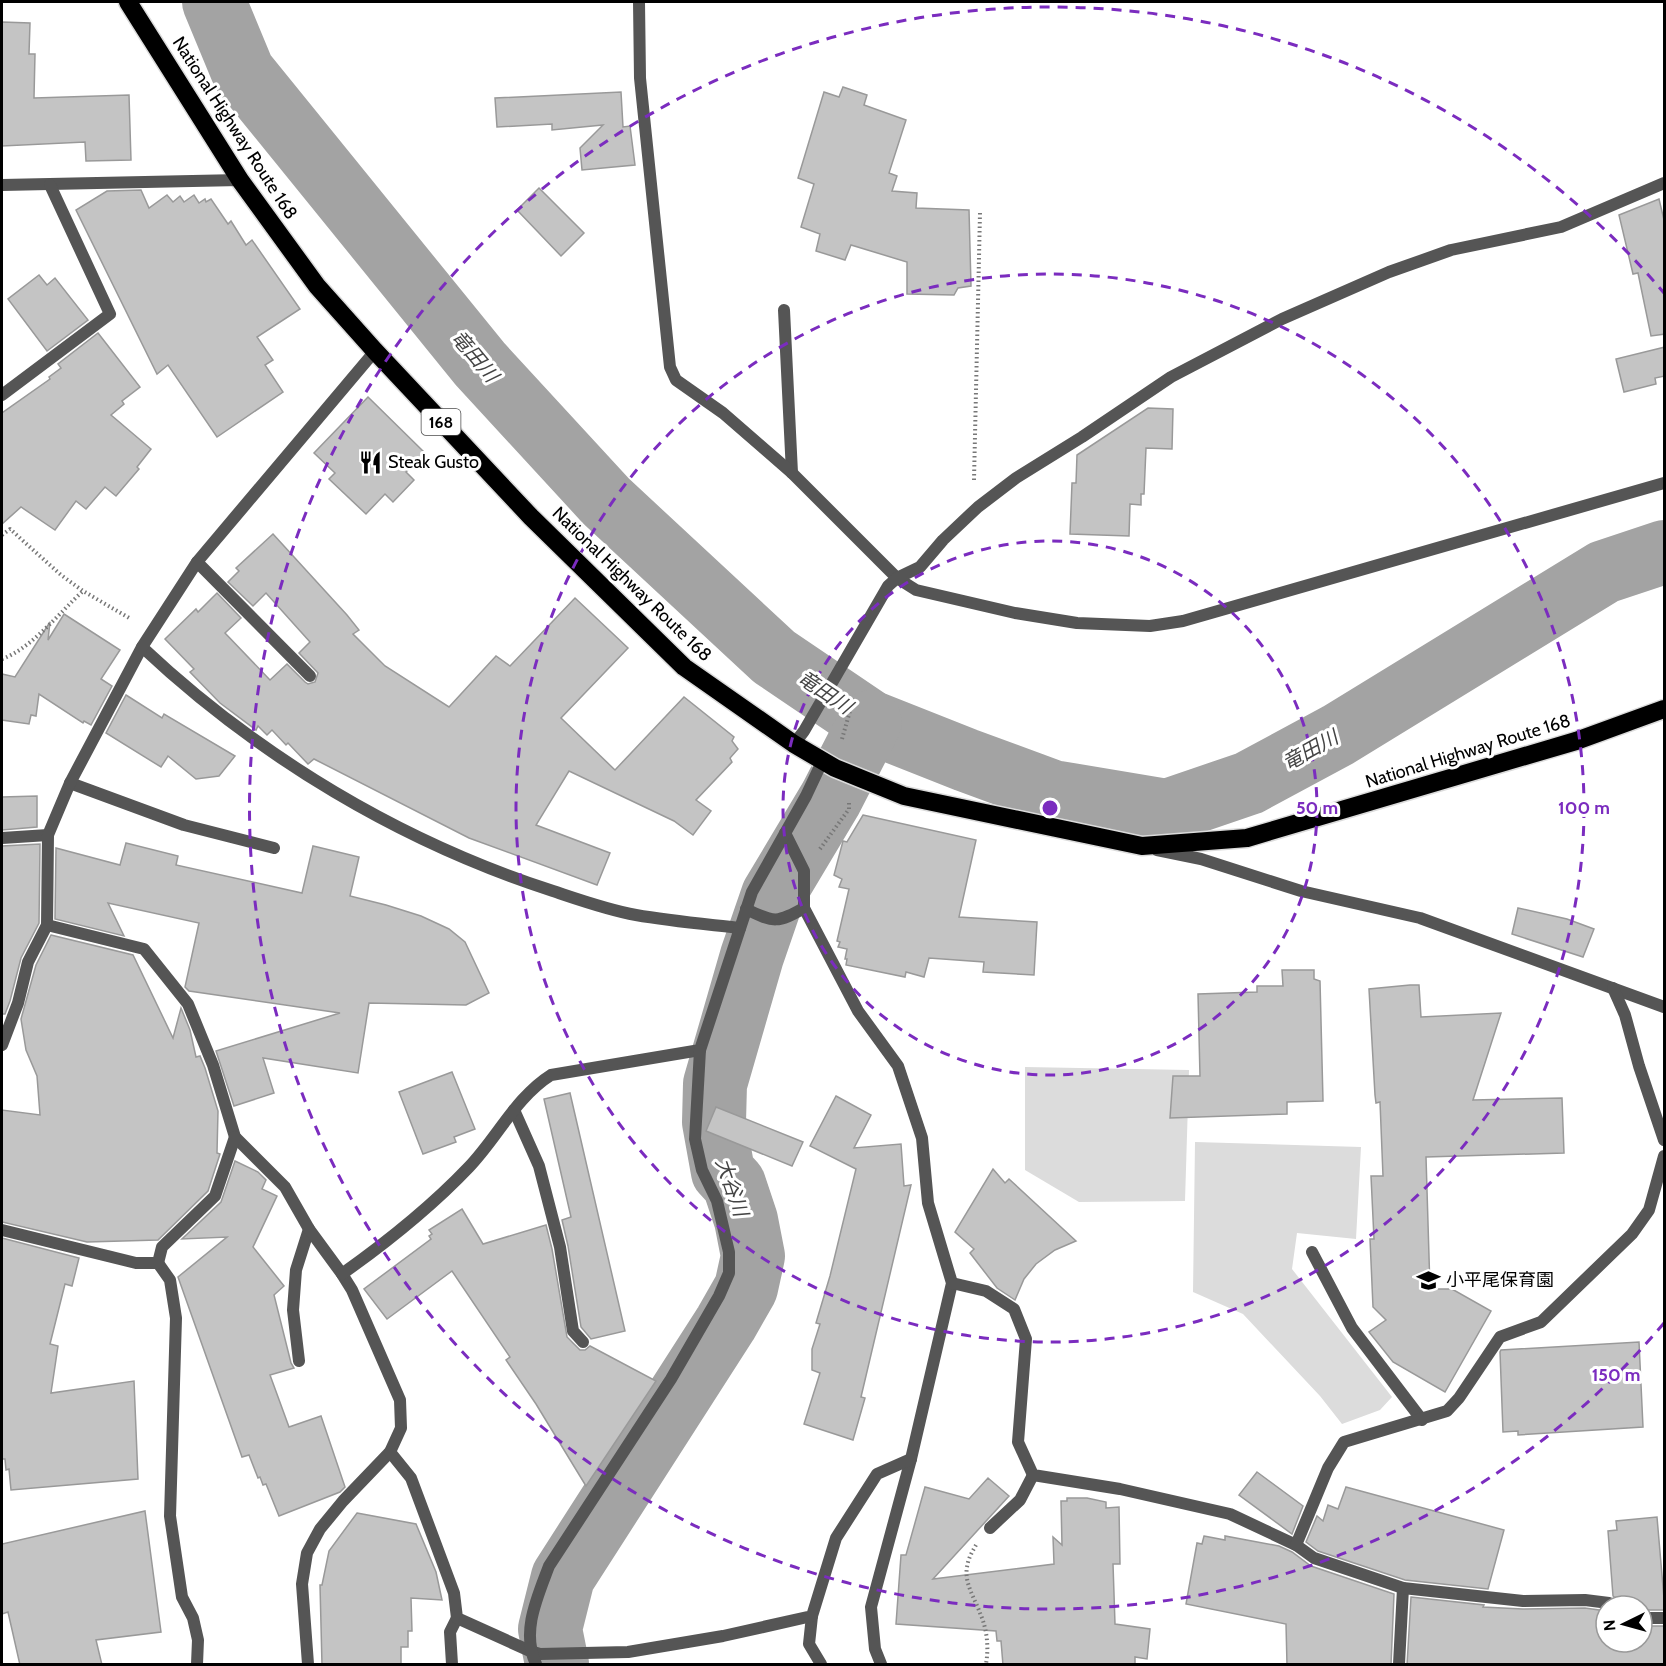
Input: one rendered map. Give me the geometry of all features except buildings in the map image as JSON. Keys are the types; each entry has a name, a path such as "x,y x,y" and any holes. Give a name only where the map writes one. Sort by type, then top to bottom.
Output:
{"highway":[{"name":"National Highway Route 168","path":"128,2 240,180 316,286 375,351 531,517 684,667 799,737 828,765 904,796 1142,846 1247,838 1576,741 1665,709"}],"street":[{"path":"639,2 640,78 670,367 676,380 723,413 792,473 893,582 916,590 1015,613 1077,623 1150,626 1183,621 1665,483"},
{"path":"2,185 240,180"},
{"path":"799,737 893,582 920,567 943,540 978,507 1016,478 1082,437 1171,376 1282,319 1389,273 1450,250 1561,228 1665,183"},
{"path":"2,395 110,314 50,185"},
{"path":"784,310 792,473"},
{"path":"2,1045 18,1003 28,962 47,925 48,835 70,783 142,647 197,562 375,351"},
{"path":"197,562 310,676"},
{"path":"142,647 177,680 318,784 431,844 510,877 635,915 740,928"},
{"path":"535,1657 529,1630 537,1597 549,1566 671,1379 719,1296 729,1273 729,1252 717,1201 702,1170 695,1139 700,1050 740,928 750,911 752,892 806,796 828,765"},
{"path":"70,783 184,825 274,848"},
{"path":"785,832 804,871 804,908 858,1011 897,1066 922,1137 928,1203 952,1283 911,1459 871,1607 875,1649 881,1665"},
{"path":"2,838 48,835"},
{"path":"1142,846 1200,859 1301,891 1420,918 1665,1007"},
{"path":"750,911 775,921 784,919 804,908"},
{"path":"47,925 144,949 188,1004 213,1065 235,1137 285,1187 309,1229 342,1274 356,1300 400,1400 401,1428 390,1452 343,1501 320,1529 307,1553 302,1584 308,1665"},
{"path":"1613,988 1625,1015 1639,1066 1665,1140"},
{"path":"342,1274 444,1193 471,1165 538,1083 551,1075 700,1050"},
{"path":"514,1110 539,1166 560,1247 573,1331 583,1342"},
{"path":"197,1665 198,1640 194,1618 182,1597 170,1516 176,1318 170,1280 158,1263 162,1247 215,1196 235,1137"},
{"path":"1296,1545 1328,1468 1344,1442 1448,1411 1500,1337 1541,1322 1632,1234 1649,1210 1665,1156"},
{"path":"299,1361 293,1310 296,1270 309,1229"},
{"path":"2,1230 136,1263 158,1263"},
{"path":"1312,1252 1352,1328 1422,1420"},
{"path":"952,1283 986,1291 1014,1309 1026,1339 1018,1442 1033,1475"},
{"path":"390,1452 411,1478 454,1593 457,1618 450,1632 452,1665"},
{"path":"821,1665 810,1644 812,1616 836,1538 877,1474 911,1459"},
{"path":"990,1528 1020,1500 1033,1475"},
{"path":"1033,1475 1120,1489 1230,1515 1296,1545 1314,1558 1403,1588 1523,1601 1594,1601"},
{"path":"1399,1665 1403,1588"},
{"path":"457,1618 535,1657 568,1653 628,1652 723,1636 812,1616"}],"path":[{"path":"978,507 974,482 980,213"},
{"path":"2,536 10,529 61,575 83,591 153,632"},
{"path":"2,659 12,656 31,641 83,591"},
{"path":"986,1665 987,1637 981,1614 967,1579 966,1569 974,1548 990,1528"}],"shaded area":[{"path":"1025,1067 1189,1070 1185,1201 1079,1202 1025,1170"},
{"path":"1195,1142 1361,1147 1356,1239 1297,1233 1292,1269 1392,1397 1380,1410 1342,1424 1320,1396 1243,1314 1193,1292"}],"waterway":[{"name":"竜田川","path":"214,2 243,72 480,364 606,501 774,657 870,722 966,760 1053,792 1167,811 1249,783 1338,735 1604,572 1664,552"},
{"name":"大谷川","path":"557,1664 550,1629 563,1577 726,1323 746,1288 753,1256 746,1220 734,1184 723,1172 714,1122 715,1084 752,956 773,895 831,798 870,722"}],"place":[{"name":"Steak Gusto","path":"370,462"},
{"name":"小平尾保育園","path":"1428,1280"}]}
